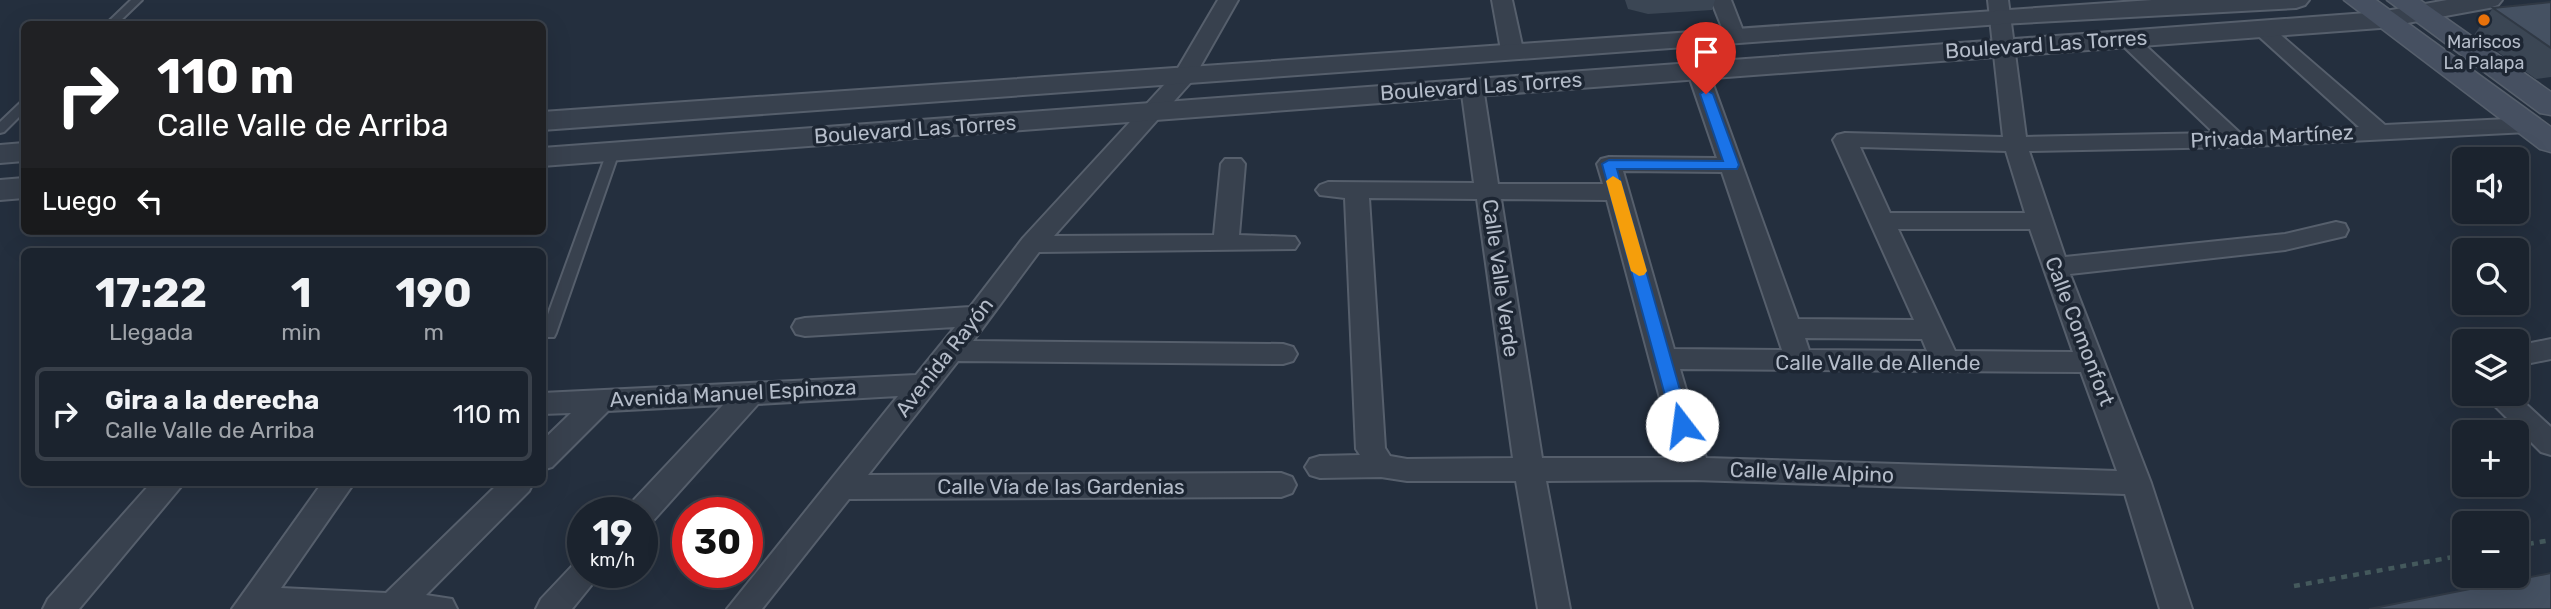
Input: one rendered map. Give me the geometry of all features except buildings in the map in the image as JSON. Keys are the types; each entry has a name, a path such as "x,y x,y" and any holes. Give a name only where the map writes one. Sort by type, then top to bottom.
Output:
{"main road":[{"path":"2390,8 2543,124"}],"street":[{"name":"Avenida Rayón","path":"743,609 951,351 1032,244 1184,76 1228,0"},
{"path":"1502,0 1511,50"},
{"path":"1721,0 1734,36"},
{"name":"Boulevard Las Torres","path":"546,121 1734,36 2000,8 2296,0"},
{"name":"Boulevard Las Torres","path":"546,157 2261,28 2390,8 2489,0"},
{"name":"Calle Comonfort","path":"2000,8 2007,48 2015,144 2054,267 2136,483 2176,609"},
{"path":"2261,28 2378,131"},
{"path":"2126,38 2234,140"},
{"path":"1698,70 1800,362"},
{"name":"Calle Valle Verde","path":"1472,87 1529,469 1554,609"},
{"name":"Privada Martínez","path":"1883,222 1845,140 2015,144 2234,140 2543,124"},
{"path":"0,154 21,152"},
{"path":"1226,243 1233,164"},
{"path":"1328,190 1357,191 1487,181 1612,176 1732,165"},
{"path":"1612,176 1694,469"},
{"path":"0,190 21,188"},
{"path":"1357,191 1371,449 1381,466"},
{"path":"1946,362 1883,222 2040,221"},
{"path":"2054,267 2285,242 2336,230"},
{"path":"1032,244 1286,243"},
{"path":"805,327 977,316"},
{"path":"1790,328 1931,330"},
{"path":"2529,353 2551,349"},
{"path":"951,351 1283,354"},
{"name":"Calle Valle de Allende","path":"1663,359 2092,362"},
{"name":"Avenida Manuel Espinoza","path":"546,404 923,385"},
{"path":"656,497 752,392"},
{"path":"546,455 603,399"},
{"path":"2510,406 2551,444"},
{"name":"Calle Valle Alpino","path":"1320,467 1381,466 1407,470 1694,469 2136,483"},
{"name":"Calle Vía de las Gardenias","path":"841,487 1281,485"},
{"path":"59,609 166,486"},
{"path":"251,604 338,486"},
{"path":"394,606 515,486"},
{"path":"552,609 571,588"},
{"path":"251,604 441,609"}],"lane":[{"path":"114,21 137,0"},
{"path":"0,129 21,109"},
{"path":"549,333 613,152"}],"path":[{"path":"2529,544 2551,540"},
{"path":"2294,586 2452,557"}],"slow traffic":[{"path":"1613,181 1639,271"}],"place":[{"name":"Mariscos La Palapa","path":"2484,20"}],"route":[{"path":"1682,425 1609,164 1732,165 1706,94"}]}
